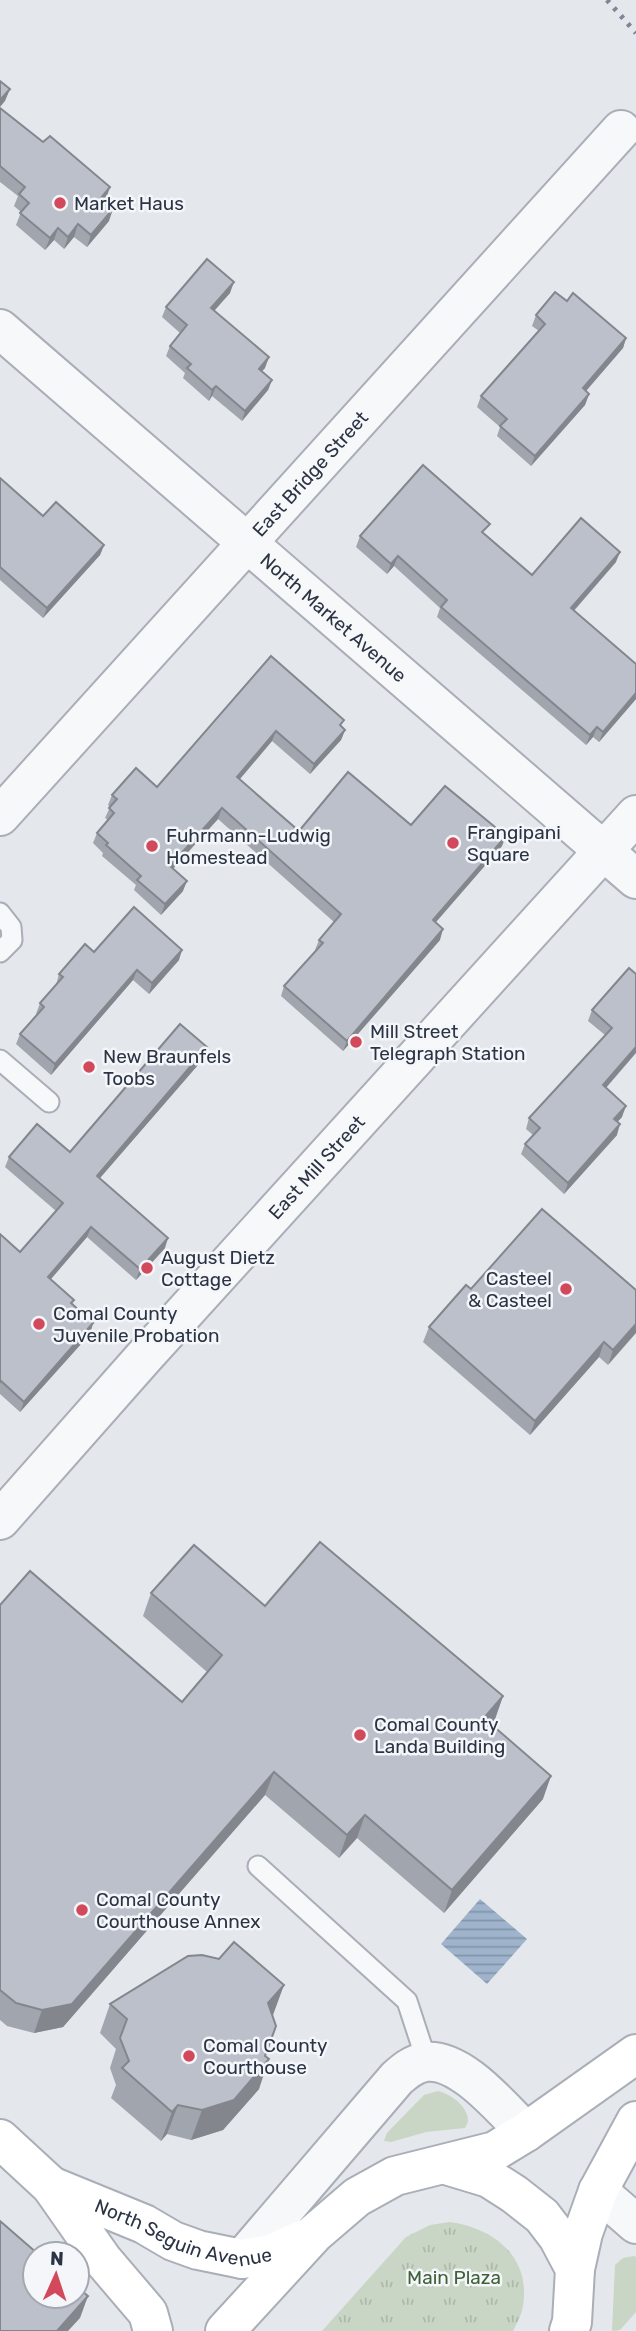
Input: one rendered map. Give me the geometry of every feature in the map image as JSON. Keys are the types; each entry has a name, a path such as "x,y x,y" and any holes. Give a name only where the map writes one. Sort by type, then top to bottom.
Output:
{"main road":[{"path":"225,2331 315,2234 357,2197 395,2176 495,2151 636,2054"},
{"path":"569,2331 572,2322 575,2269 583,2233 598,2191 636,2121"},
{"name":"North Seguin Avenue","path":"0,2139 51,2186 102,2259 148,2313 153,2331"},
{"path":"446,2165 489,2178 542,2216 558,2237 575,2269"},
{"name":"North Seguin Avenue","path":"51,2186 144,2224 173,2241 198,2250 242,2259 271,2254 315,2234"}],"street":[{"name":"East Bridge Street","path":"0,816 621,130"},
{"name":"North Market Avenue","path":"0,329 636,879"},
{"name":"East Mill Street","path":"0,1520 144,1357 636,815"},
{"path":"242,2259 397,2078 410,2067 426,2062 444,2065 473,2081 526,2132"},
{"path":"598,2191 636,2224"}],"lane":[{"path":"0,912 11,927 12,940 0,952"},
{"path":"0,1060 49,1102"},
{"path":"258,1866 407,2001 426,2062"}],"green space":[{"path":"438,2091 453,2098 466,2111 468,2122 465,2128 426,2132 391,2142 384,2141 387,2133 424,2095"},
{"name":"Main Plaza","path":"450,2222 466,2225 495,2238 515,2259 524,2289 522,2309 513,2331 322,2331 406,2237 430,2225"},
{"path":"634,2256 636,2312 620,2330 612,2331 615,2265 623,2258"}],"water":[{"path":"480,1899 527,1939 487,1984 441,1944"}],"building":[{"path":"0,81 10,89 0,100"},
{"path":"0,108 43,142 50,136 110,187 100,199 113,209 91,235 78,224 68,237 58,228 50,238 20,213 29,203 19,194 25,187 0,166"},
{"path":"207,259 234,282 211,308 269,357 259,369 272,380 245,411 216,386 212,390 187,368 191,364 170,346 187,325 166,307"},
{"path":"555,292 567,301 573,293 626,338 583,388 589,394 535,456 500,426 507,419 481,396 545,324 536,315"},
{"path":"423,465 490,524 482,532 532,575 581,518 620,552 571,608 636,664 636,693 603,732 597,727 590,735 441,607 447,600 398,556 391,564 360,536"},
{"path":"0,478 43,516 56,502 104,545 47,608 0,567"},
{"path":"271,656 344,720 340,725 345,730 314,764 276,731 237,777 299,831 348,772 411,825 445,786 506,836 433,920 443,929 347,1041 284,986 323,943 319,940 341,914 222,808 170,866 187,881 165,904 137,880 141,876 106,845 108,843 97,833 114,813 109,808 117,799 112,795 136,768 157,787"},
{"path":"134,907 182,950 152,983 137,970 55,1064 20,1034 44,1007 40,1003 63,977 59,974 85,944 94,952"},
{"path":"629,968 636,974 636,1047 603,1085 626,1106 614,1119 620,1124 568,1183 525,1144 540,1128 529,1118 612,1028 592,1010"},
{"path":"180,1024 207,1047 97,1176 168,1238 140,1269 91,1227 48,1277 74,1300 71,1303 93,1323 24,1402 0,1382 0,1234 20,1252 63,1203 9,1157 37,1124 70,1152"},
{"path":"542,1209 636,1290 636,1324 613,1350 604,1342 535,1421 429,1327 466,1285 471,1289"},
{"path":"320,1542 503,1696 484,1718 551,1776 452,1890 365,1815 347,1835 274,1772 72,2004 42,2010 16,2003 0,1990 0,1605 30,1571 182,1702 222,1655 151,1593 194,1545 265,1606"},
{"name":"Comal County Courthouse","path":"234,1942 284,1985 268,2003 276,2026 265,2056 269,2059 234,2100 202,2110 178,2105 172,2112 122,2068 129,2061 120,2038 127,2019 110,2004 188,1956 202,1955 219,1959"},
{"path":"0,2221 22,2240 21,2310 76,2310 57,2331 0,2331"}],"railway":[{"path":"607,0 636,33"}],"place":[{"name":"Market Haus","path":"60,203"},
{"name":"Frangipani Square","path":"453,843"},
{"name":"Fuhrmann-Ludwig Homestead","path":"152,846"},
{"name":"Mill Street Telegraph Station","path":"356,1042"},
{"name":"New Braunfels Toobs","path":"89,1067"},
{"name":"August Dietz Cottage","path":"147,1268"},
{"name":"Casteel & Casteel","path":"566,1289"},
{"name":"Comal County Juvenile Probation","path":"39,1324"},
{"name":"Comal County Landa Building","path":"360,1735"},
{"name":"Comal County Courthouse Annex","path":"82,1910"},
{"name":"Comal County Courthouse","path":"189,2056"}]}
